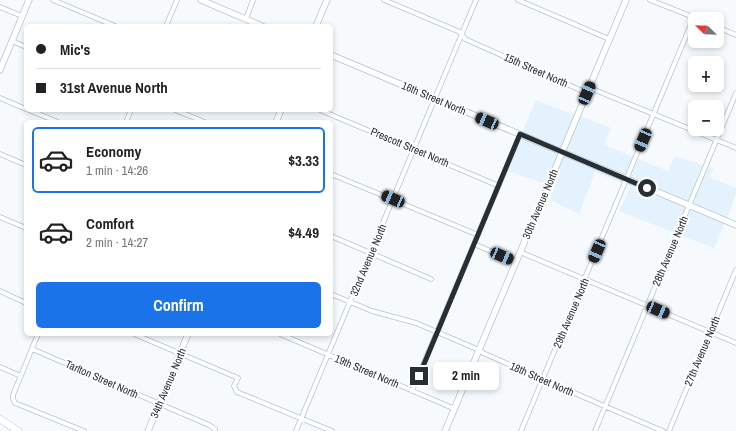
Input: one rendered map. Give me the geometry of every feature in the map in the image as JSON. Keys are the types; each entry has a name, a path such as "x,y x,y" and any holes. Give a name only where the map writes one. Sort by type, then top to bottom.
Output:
{"highway":[{"path":"0,419 18,431"}],"street":[{"path":"0,68 29,0"},
{"path":"53,0 109,24"},
{"path":"167,24 177,0"},
{"path":"201,0 257,24"},
{"path":"246,19 254,0"},
{"path":"317,24 327,0"},
{"name":"15th Street North","path":"384,0 460,32 465,39 587,93 595,90 736,148"},
{"name":"32nd Avenue North","path":"296,431 476,0"},
{"path":"518,0 609,39"},
{"name":"30th Avenue North","path":"445,431 626,0"},
{"path":"650,0 688,15"},
{"path":"0,7 22,16"},
{"path":"724,30 736,35"},
{"name":"29th Avenue North","path":"521,431 688,36"},
{"path":"12,41 24,46"},
{"name":"16th Street North","path":"333,56 736,225"},
{"name":"28th Avenue North","path":"595,431 736,93"},
{"path":"0,98 24,108"},
{"path":"34,112 53,120"},
{"path":"180,112 200,120"},
{"name":"Prescott Street North","path":"325,112 499,186"},
{"path":"412,391 520,134"},
{"path":"0,154 24,164"},
{"path":"333,175 478,235"},
{"path":"0,217 24,227"},
{"path":"333,237 431,279"},
{"path":"474,244 516,262"},
{"path":"520,252 736,343"},
{"name":"27th Avenue North","path":"669,431 736,270"},
{"path":"0,292 24,302"},
{"name":"18th Street North","path":"333,295 372,311 416,323 543,378 605,407 663,431"},
{"path":"37,336 12,395 13,399 15,402 84,431"},
{"path":"139,336 238,378 234,386 237,392 332,431"},
{"name":"34th Avenue North","path":"148,431 187,336"},
{"name":"19th Street North","path":"285,336 455,409"},
{"name":"Tarlton Street North","path":"32,349 209,425 215,430"},
{"path":"0,367 21,376"}],"shaded area":[{"path":"536,100 575,115 560,149 522,133"},
{"path":"580,116 611,128 604,145 633,157 625,176 565,151"},
{"path":"522,138 559,153 546,184 508,171"},
{"path":"563,155 623,180 622,183 595,172 579,214 550,200 555,187 551,186"},
{"path":"675,156 703,165 688,202 630,178 638,159 668,171"},
{"path":"708,167 714,168 709,177 736,188 736,194 727,219 692,204"},
{"path":"628,182 686,207 675,233 619,211 631,187 627,185"},
{"path":"691,209 725,223 714,248 680,235"}],"route":[{"path":"419,376 520,134 647,188"}]}
